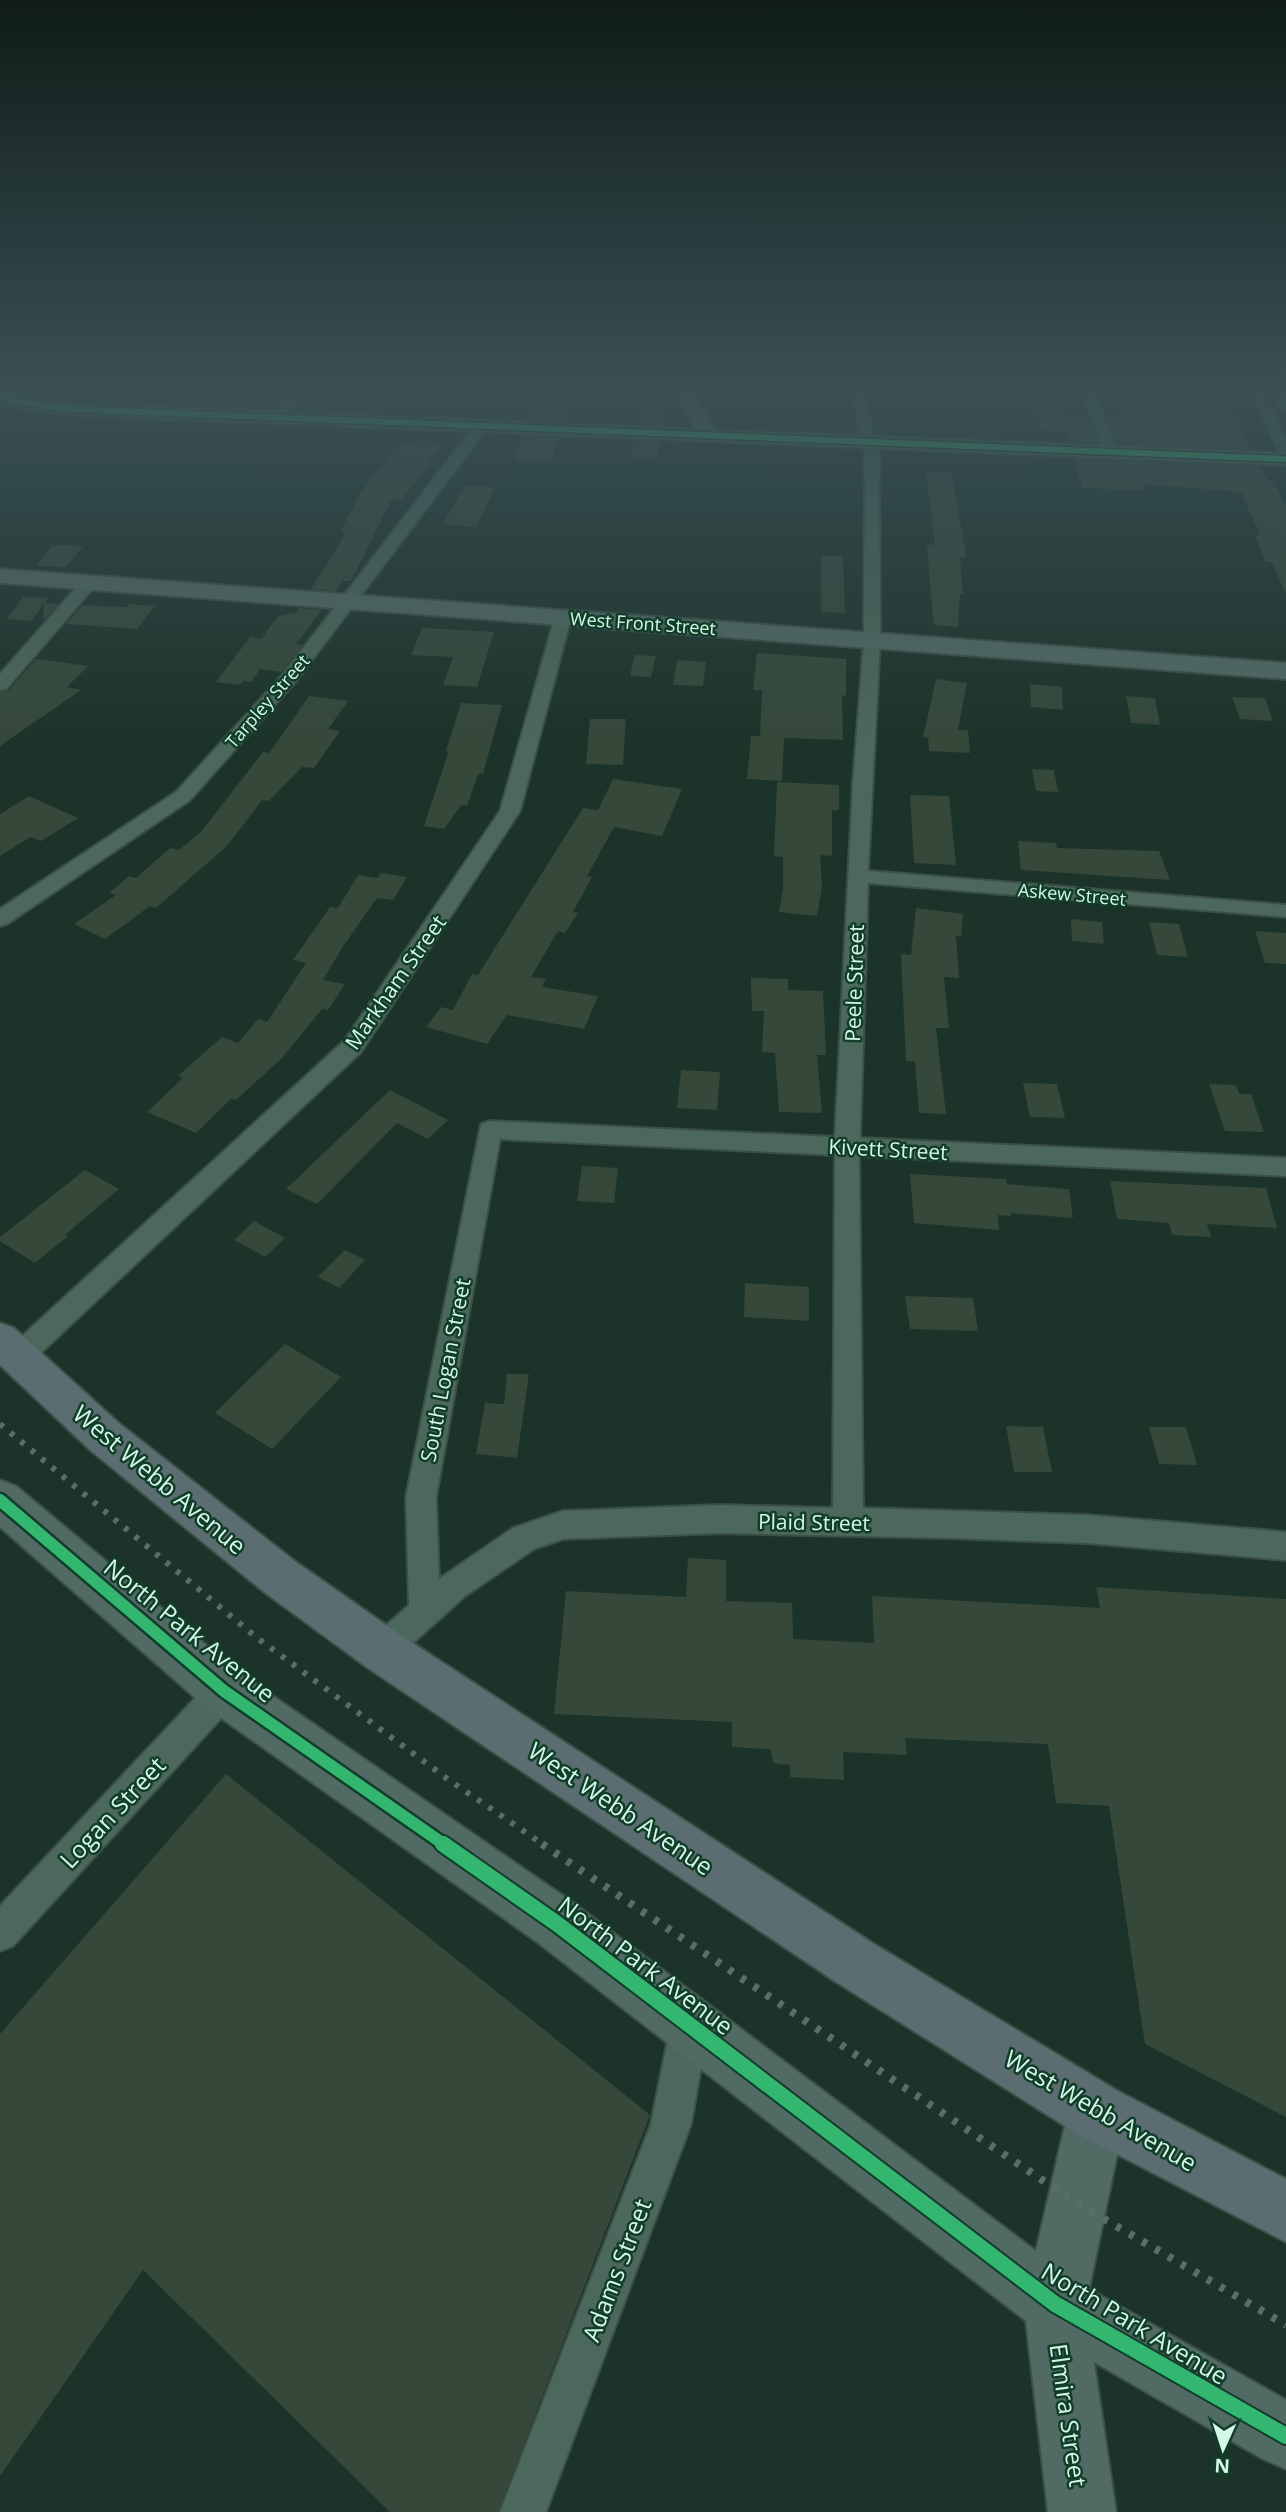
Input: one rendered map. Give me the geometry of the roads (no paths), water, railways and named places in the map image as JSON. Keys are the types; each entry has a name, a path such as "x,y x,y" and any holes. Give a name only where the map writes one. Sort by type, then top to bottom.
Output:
{"highway":[{"name":"West Webb Avenue","path":"9,1349 105,1437 280,1577 382,1650 855,1964 1097,2112 1286,2212"}],"street":[{"name":"Tarpley Street","path":"0,919 183,796 291,676 421,504"},
{"name":"Peele Street","path":"848,1524 847,1148 858,876 872,640 871,504"},
{"name":"West Front Street","path":"0,576 1286,671"},
{"path":"0,685 88,584"},
{"name":"Markham Street","path":"9,1349 353,1046 510,811 563,617"},
{"name":"Askew Street","path":"858,876 1286,911"},
{"name":"Kivett Street","path":"490,1130 1286,1167"},
{"name":"South Logan Street","path":"425,1612 421,1497 490,1130"},
{"name":"North Park Avenue","path":"0,1500 224,1691 556,1923 1055,2304 1286,2436"},
{"name":"Plaid Street","path":"382,1650 454,1586 524,1538 563,1525 606,1521 720,1519 1086,1529 1286,1546"},
{"name":"Logan Street","path":"0,1933 224,1691"},
{"name":"Adams Street","path":"523,2512 671,2124 690,2023"},
{"name":"Elmira Street","path":"1082,2512 1055,2304 1097,2112"}],"railway":[{"path":"0,1424 256,1637 449,1780 544,1845"},
{"path":"542,1844 1075,2202 1286,2325"}]}
